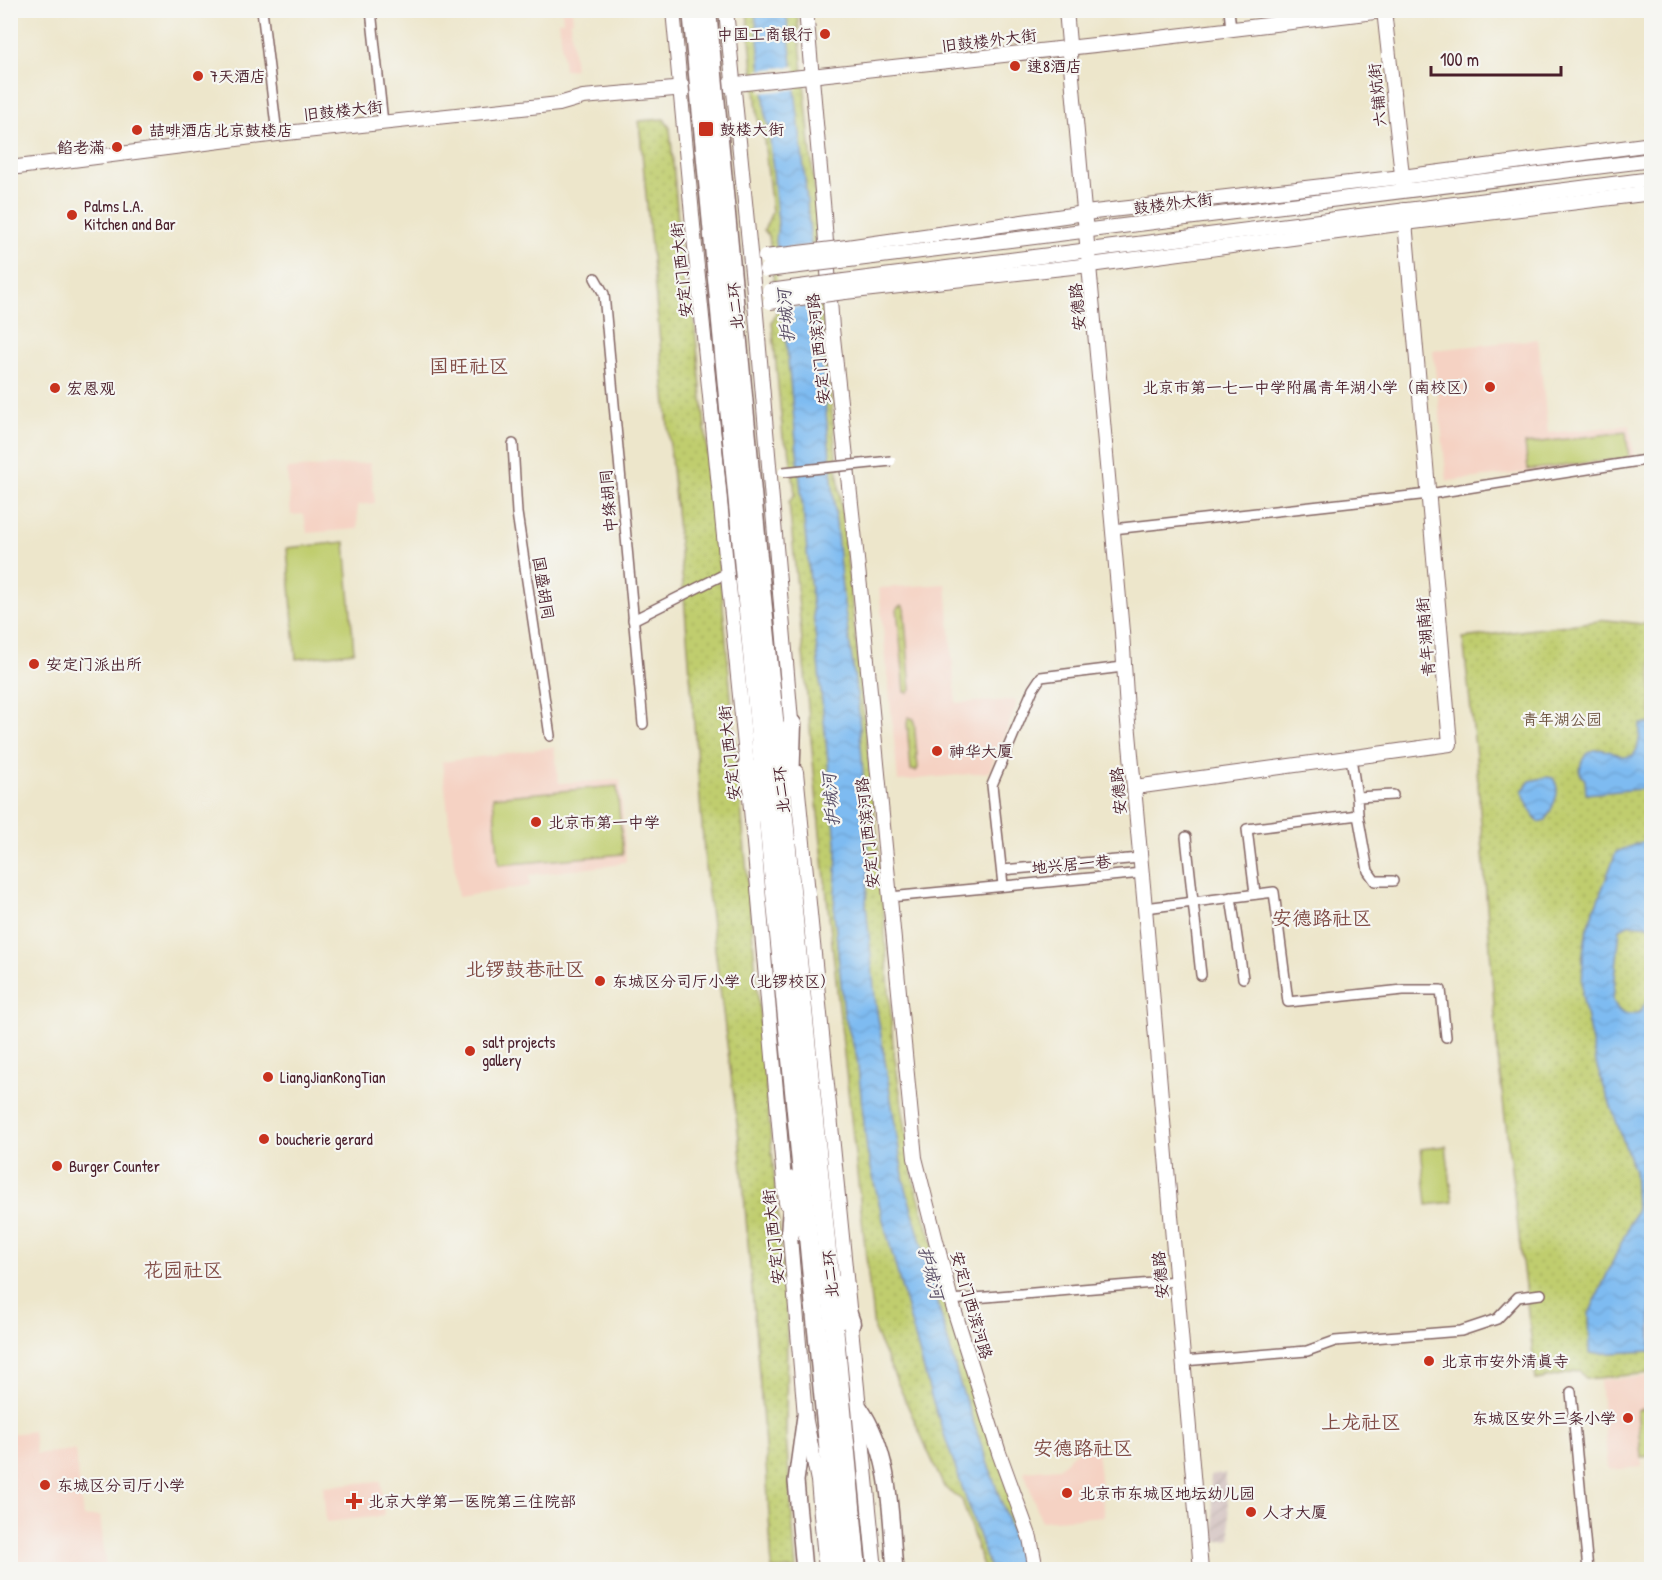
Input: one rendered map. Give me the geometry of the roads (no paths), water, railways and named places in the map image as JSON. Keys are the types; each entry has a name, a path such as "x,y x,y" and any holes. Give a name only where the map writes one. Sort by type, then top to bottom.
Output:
{"highway":[{"name":"北二环","path":"692,10 745,580 827,1251 857,1569"},
{"name":"北二环","path":"707,10 780,861 798,1136 840,1569"},
{"path":"780,861 792,724"},
{"path":"747,767 780,861"},
{"path":"790,1234 798,1136"},
{"path":"827,1251 851,1323"}],"main road":[{"path":"860,1408 872,1429 883,1457 895,1569"},
{"path":"804,1569 796,1481 805,1416"}],"street":[{"path":"261,10 277,134"},
{"path":"371,10 383,123"},
{"name":"安定门西大街","path":"673,10 747,767 805,1416 818,1481 826,1569"},
{"path":"726,10 749,242 759,264 755,298 757,327 776,473 792,724 875,1569"},
{"name":"安定门西滨河路","path":"806,10 832,328 860,587 915,1158 951,1300 999,1453 1030,1538 1036,1569"},
{"name":"安德路","path":"1066,10 1146,908 1201,1569"},
{"path":"1229,10 1231,29"},
{"name":"旧鼓楼外大街","path":"734,84 1391,10"},
{"name":"六铺炕街","path":"1384,11 1404,192"},
{"path":"676,38 728,33"},
{"name":"旧鼓楼大街","path":"10,168 277,134 559,104 583,97 734,84"},
{"name":"鼓楼外大街","path":"841,255 1085,213 1402,177 1652,144"},
{"name":"鼓楼外大街","path":"697,270 1086,230 1652,160"},
{"path":"845,286 1090,265 1652,179"},
{"path":"701,303 845,286 1088,249 1652,193"},
{"name":"青年湖南街","path":"1135,787 1450,744 1405,216"},
{"path":"695,247 749,242"},
{"name":"中绦胡同","path":"595,278 604,294 644,724"},
{"path":"704,332 757,327"},
{"name":"国盛胡同","path":"513,444 517,513 550,736"},
{"path":"1113,528 1429,494 1652,459"},
{"path":"776,473 891,461"},
{"path":"633,620 727,573"},
{"path":"1003,885 992,785 1033,689 1041,677 1123,667"},
{"path":"1350,758 1368,871 1375,881 1393,880"},
{"path":"1357,797 1393,795"},
{"path":"1255,894 1247,830 1358,815"},
{"path":"1186,837 1201,975"},
{"name":"地兴居一巷","path":"1002,870 1140,858"},
{"name":"地兴居一巷","path":"890,897 1142,873"},
{"path":"1146,908 1274,892 1288,1002 1403,990 1441,990 1446,1037"},
{"path":"1231,897 1243,978"},
{"path":"951,1300 1177,1281"},
{"path":"1183,1361 1307,1351 1335,1341 1461,1331 1497,1319 1518,1297 1541,1294"},
{"path":"1571,1392 1588,1569"}],"water":[{"name":"护城河","path":"755,11 786,11 804,169 842,589 858,702 869,859 866,904 875,998 904,1181 959,1381 1023,1569 990,1569 931,1396 883,1220 867,1151 857,1058 844,1014 834,912 837,852 776,240 778,223 769,129"},
{"path":"1640,724 1651,724 1651,790 1586,794 1585,780 1580,773 1584,757 1595,750 1604,750 1629,757 1635,753 1639,743"},
{"path":"1553,778 1557,794 1546,820 1538,822 1522,791 1530,781"},
{"path":"1651,838 1651,926 1630,924 1620,929 1613,1000 1620,1011 1631,1014 1640,1012 1651,994 1651,1351 1590,1354 1589,1314 1636,1210 1634,1171 1597,1067 1582,995 1583,953 1587,929 1616,852"}],"place":[{"name":"中国工商银行","path":"825,34"},
{"name":"速8酒店","path":"1015,66"},
{"name":"7天酒店","path":"198,76"},
{"name":"鼓楼大街","path":"706,129"},
{"name":"喆啡酒店北京鼓楼店","path":"137,130"},
{"name":"餡老滿","path":"117,147"},
{"name":"Palms L.A. Kitchen and Bar","path":"72,215"},
{"name":"北京市第一七一中学附属青年湖小学（南校区）","path":"1490,387"},
{"name":"宏恩观","path":"55,388"},
{"name":"安定门派出所","path":"34,664"},
{"name":"神华大厦","path":"937,751"},
{"name":"北京市第一中学","path":"536,822"},
{"name":"东城区分司厅小学（北锣校区）","path":"600,981"},
{"name":"salt projects gallery","path":"470,1051"},
{"name":"LiangJianRongTian","path":"268,1077"},
{"name":"boucherie gerard","path":"264,1139"},
{"name":"Burger Counter","path":"57,1166"},
{"name":"北京市安外清真寺","path":"1429,1361"},
{"name":"东城区安外三条小学","path":"1628,1418"},
{"name":"东城区分司厅小学","path":"45,1485"},
{"name":"北京市东城区地坛幼儿园","path":"1067,1493"},
{"name":"北京大学第一医院第三住院部","path":"354,1501"},
{"name":"人才大厦","path":"1251,1512"}],"district":[{"name":"国旺社区","path":"469,366"},
{"name":"安德路社区","path":"1322,918"},
{"name":"北锣鼓巷社区","path":"525,969"},
{"name":"花园社区","path":"183,1270"},
{"name":"上龙社区","path":"1361,1422"},
{"name":"安德路社区","path":"1083,1448"}],"park label":[{"name":"青年湖公园","path":"1562,719"}]}
